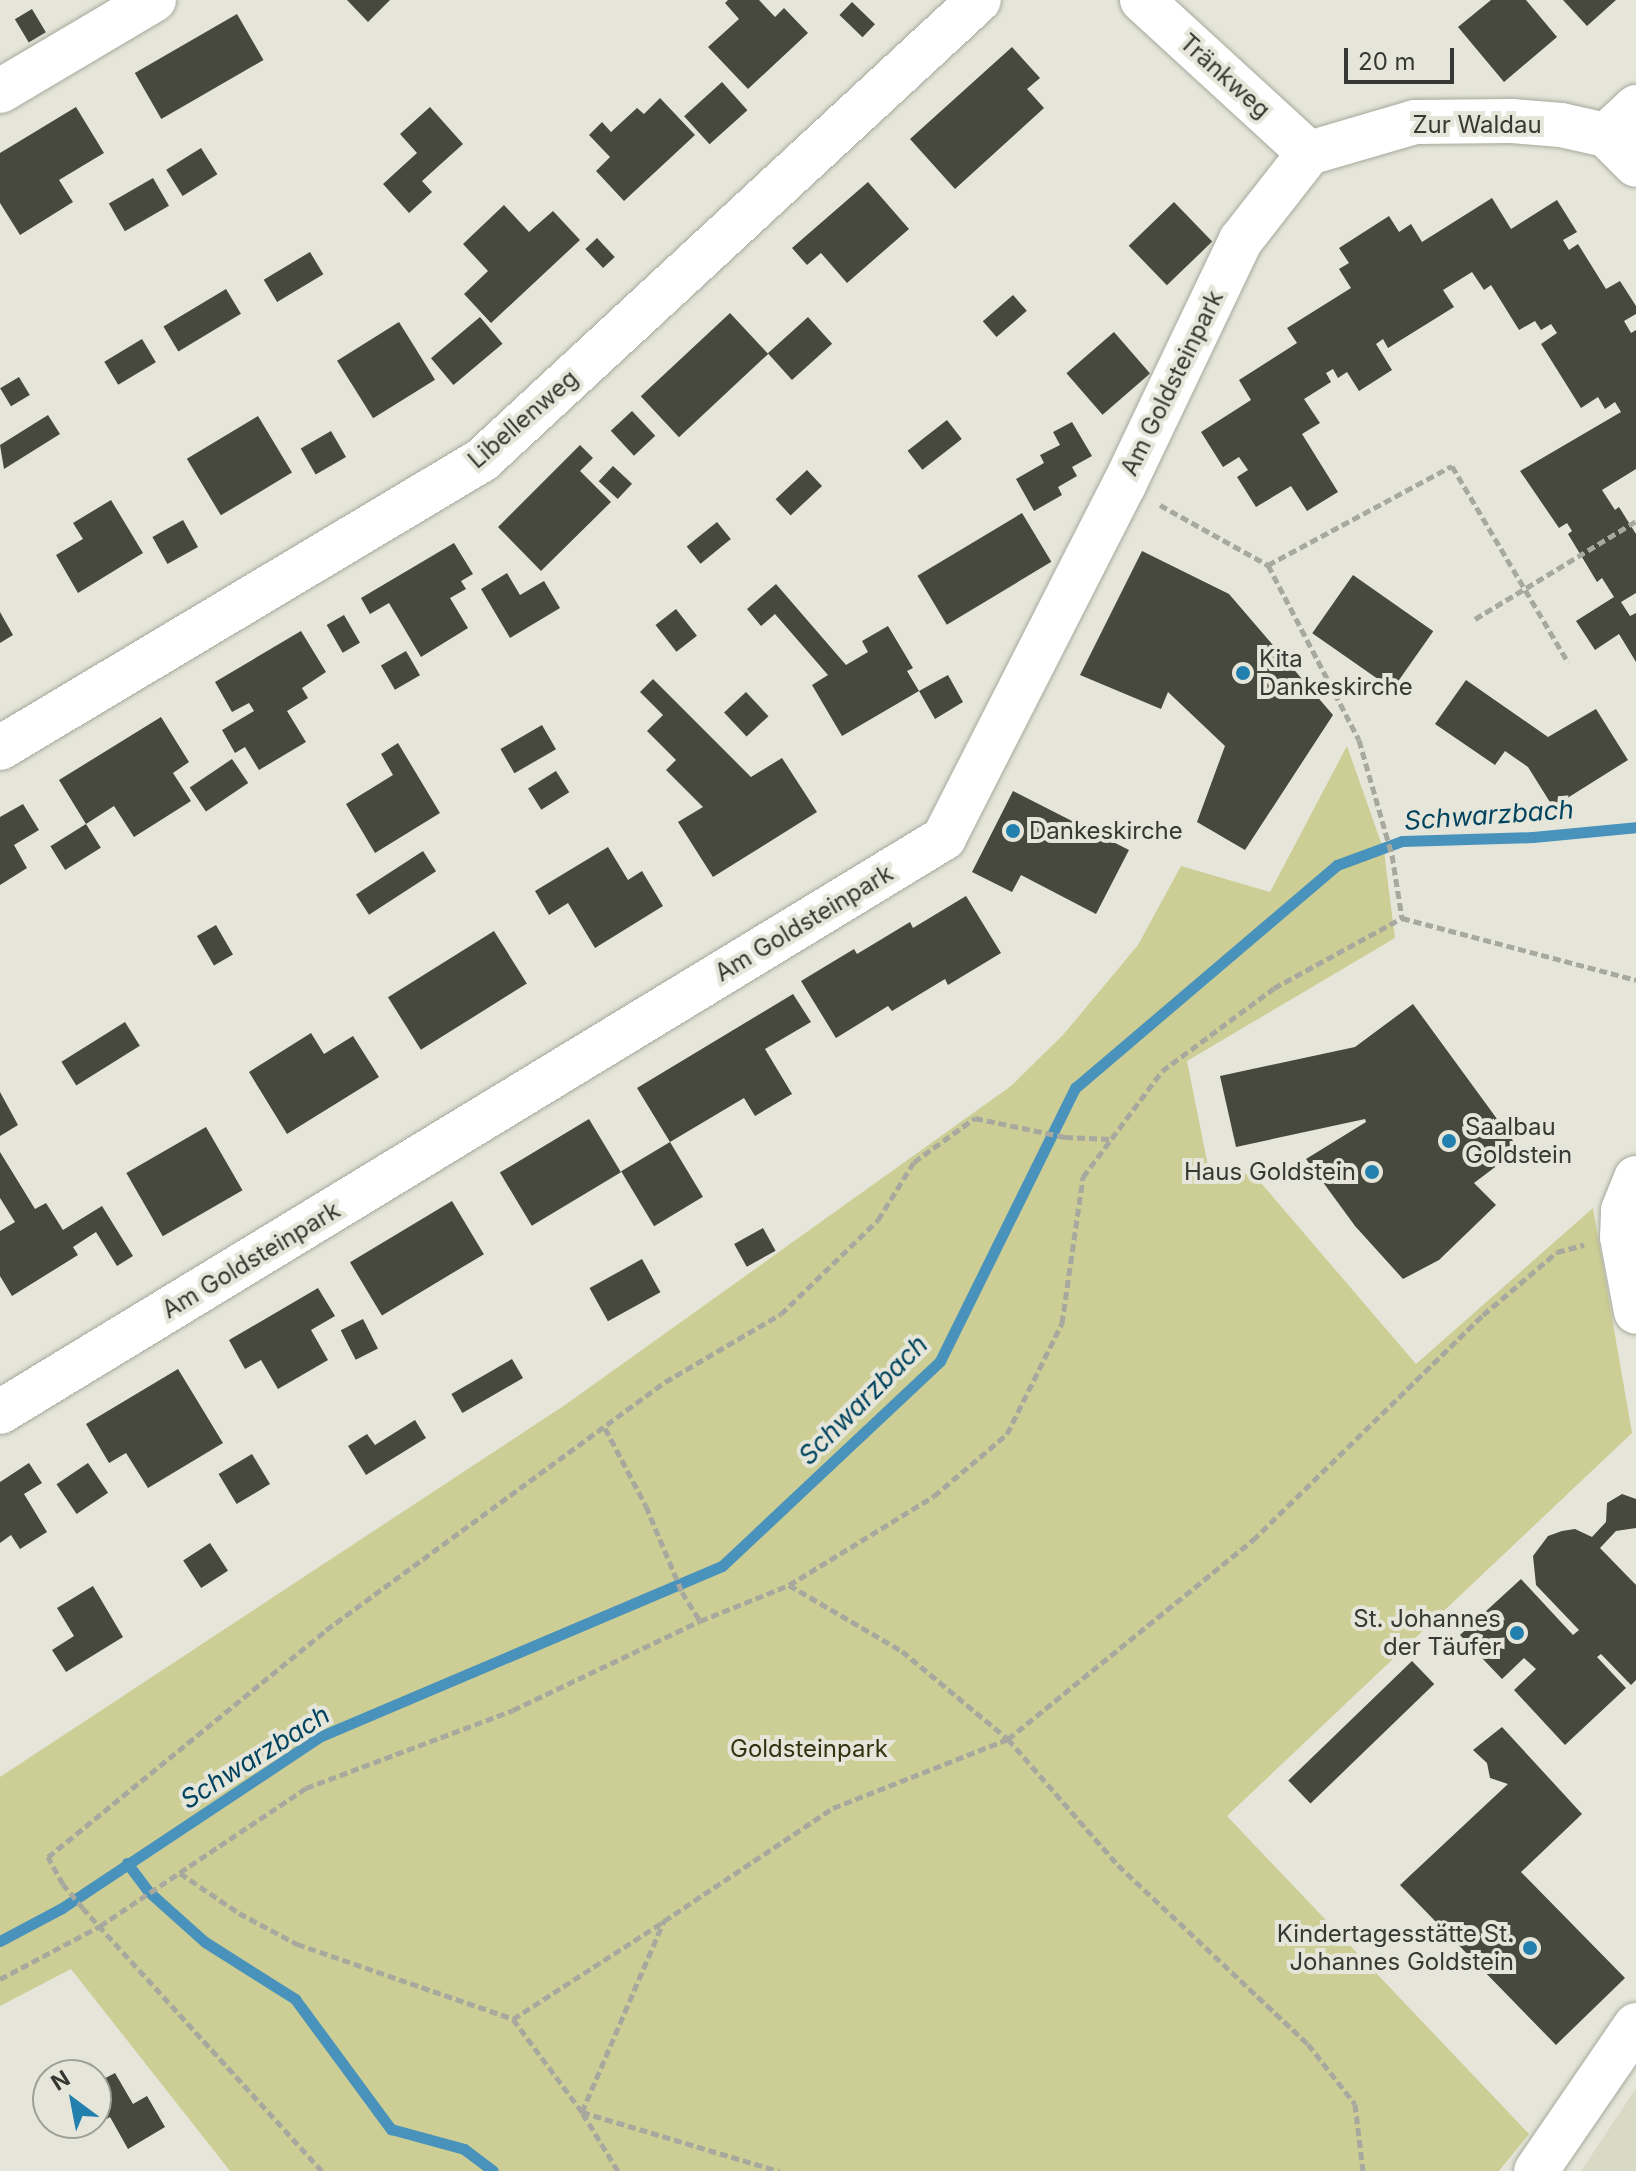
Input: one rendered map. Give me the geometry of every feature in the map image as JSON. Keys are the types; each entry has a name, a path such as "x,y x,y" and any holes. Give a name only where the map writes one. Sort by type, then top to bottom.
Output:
{"street":[{"path":"0,91 154,0"},
{"name":"Libellenweg","path":"0,748 482,460 979,0"},
{"name":"Tränkweg","path":"1142,0 1309,153"},
{"name":"Zur Waldau","path":"1309,153 1415,122 1512,121 1561,125 1626,136"},
{"name":"Am Goldsteinpark","path":"0,1412 944,838 1124,485 1241,240 1309,153"},
{"path":"1636,1178 1623,1211 1622,1237 1636,1312"},
{"path":"1536,2171 1636,2025"}],"path":[{"path":"1268,565 1452,466 1568,662"},
{"path":"1124,485 1268,565 1359,740 1392,855 1402,918"},
{"path":"1475,619 1636,521"},
{"path":"0,1979 100,1926 306,1788 513,1710 700,1621 789,1585 934,1496 1007,1434 1062,1323 1083,1177 1162,1071 1274,988 1402,918 1636,980"},
{"path":"322,2171 83,1908 63,1884 48,1857 326,1630 665,1382 781,1314 878,1220 914,1162 975,1118 1065,1137 1111,1139"},
{"path":"513,2019 833,1808 1008,1739 1253,1540 1483,1315 1557,1252 1622,1237"},
{"path":"605,1428 646,1506 682,1592 700,1621"},
{"path":"789,1585 902,1651 1008,1739 1118,1865 1308,2044 1355,2104 1363,2171"},
{"path":"180,1873 239,1913 297,1944 513,2019 582,2112 618,2171"},
{"path":"582,2112 664,1921"},
{"path":"582,2112 779,2171"}],"shaded area":[{"path":"1636,2088 1636,2171 1581,2171"}],"green space":[{"name":"Goldsteinpark","path":"1347,746 1384,851 1395,938 1187,1061 1208,1166 1255,1176 1416,1364 1593,1208 1632,1433 1227,1816 1529,2134 1499,2171 230,2171 71,1969 0,2006 0,1777 565,1405 1011,1086 1063,1035 1138,945 1181,866 1270,892"}],"building":[{"path":"347,0 390,0 368,22"},
{"path":"728,0 759,0 775,17 784,8 808,33 748,89 708,47 739,19 725,3"},
{"path":"1491,0 1526,0 1557,37 1504,82 1458,27"},
{"path":"1563,0 1616,0 1587,26"},
{"path":"852,2 875,24 863,37 839,15"},
{"path":"32,9 46,32 29,42 15,19"},
{"path":"237,14 264,60 161,119 135,73"},
{"path":"1012,47 1040,78 1027,89 1044,108 955,189 910,139"},
{"path":"722,82 747,110 710,144 684,116"},
{"path":"660,98 695,135 624,201 596,171 610,157 589,135 602,122 611,132 637,108 644,114"},
{"path":"76,107 104,153 59,180 73,202 20,235 0,203 0,153"},
{"path":"430,107 463,144 422,181 432,192 409,213 383,184 417,153 400,134"},
{"path":"201,148 217,174 183,196 166,170"},
{"path":"153,178 169,206 125,231 109,204"},
{"path":"868,182 909,229 847,283 821,253 807,265 792,248"},
{"path":"1492,198 1511,229 1557,200 1577,232 1563,240 1569,250 1578,244 1606,289 1620,281 1636,306 1636,314 1624,321 1631,333 1636,330 1636,469 1602,490 1615,510 1619,507 1636,534 1636,593 1621,602 1630,616 1636,613 1636,662 1619,634 1595,650 1576,621 1614,597 1602,578 1597,582 1568,534 1572,531 1567,523 1559,528 1520,471 1621,412 1615,402 1605,409 1598,397 1581,408 1541,344 1557,333 1551,324 1541,330 1535,321 1519,330 1491,285 1484,290 1472,272 1443,290 1454,307 1388,348 1383,339 1376,344 1392,370 1359,391 1347,372 1338,378 1333,369 1326,373 1331,382 1304,399 1320,423 1302,434 1338,492 1307,511 1291,486 1256,507 1237,477 1248,470 1239,457 1223,467 1201,432 1251,400 1239,380 1297,343 1287,328 1351,288 1339,269 1349,263 1339,248 1389,216 1399,232 1411,224 1422,242"},
{"path":"1174,202 1212,242 1167,285 1129,246"},
{"path":"504,205 529,232 553,211 580,240 491,323 464,294 488,271 463,244"},
{"path":"597,238 615,257 603,268 585,249"},
{"path":"310,252 323,274 277,302 264,280"},
{"path":"226,289 241,314 178,351 163,327"},
{"path":"1013,295 1027,311 997,337 983,321"},
{"path":"730,313 768,354 679,437 641,396"},
{"path":"480,317 502,344 453,385 431,358"},
{"path":"808,317 832,344 792,380 768,353"},
{"path":"399,322 435,380 373,418 337,361"},
{"path":"1114,332 1150,374 1103,415 1066,373"},
{"path":"142,339 156,362 118,385 104,362"},
{"path":"19,377 30,395 11,406 0,388"},
{"path":"632,411 655,436 634,456 611,431"},
{"path":"48,415 60,434 4,469 0,445"},
{"path":"258,416 292,473 221,515 187,459"},
{"path":"947,420 962,439 922,470 908,451"},
{"path":"1072,422 1092,456 1072,467 1077,476 1058,487 1062,495 1034,511 1016,479 1044,463 1040,455 1060,445 1053,432"},
{"path":"331,431 346,457 316,474 301,448"},
{"path":"580,445 593,458 580,471 611,502 541,571 498,527"},
{"path":"613,466 632,484 618,499 599,481"},
{"path":"807,470 822,486 791,515 776,499"},
{"path":"111,500 143,553 78,593 56,555 83,539 73,523"},
{"path":"1022,513 1051,562 947,625 917,576"},
{"path":"183,520 198,547 167,564 152,537"},
{"path":"717,522 731,539 701,564 687,547"},
{"path":"454,543 473,574 461,581 466,589 450,598 468,628 421,657 389,603 370,614 361,598"},
{"path":"1142,551 1229,594 1333,715 1245,850 1197,822 1225,746 1168,692 1161,709 1080,675"},
{"path":"507,573 520,595 544,581 560,608 510,638 481,589"},
{"path":"1353,575 1433,631 1393,689 1312,633"},
{"path":"776,584 846,665 868,652 862,641 888,626 913,668 907,671 919,691 842,736 812,685 828,675 775,614 761,626 747,609"},
{"path":"676,609 697,636 676,652 656,625"},
{"path":"0,612 13,635 0,643"},
{"path":"344,615 360,643 343,653 327,625"},
{"path":"301,631 326,672 302,688 308,698 287,711 306,742 259,770 245,747 235,753 222,730 254,711 249,703 232,712 215,682"},
{"path":"406,651 420,675 395,690 381,666"},
{"path":"948,675 963,702 935,719 919,691"},
{"path":"653,679 751,777 782,758 817,812 713,877 678,822 703,807 666,770 676,760 647,731 663,715 640,692"},
{"path":"1466,680 1548,737 1596,709 1628,760 1553,807 1528,767 1505,751 1495,765 1435,724"},
{"path":"746,692 769,716 747,737 724,712"},
{"path":"161,717 189,762 173,773 191,801 134,837 114,806 86,824 59,780"},
{"path":"542,725 556,749 514,773 500,749"},
{"path":"398,743 440,813 375,853 346,804 393,775 381,754"},
{"path":"232,759 248,783 206,812 190,788"},
{"path":"556,771 569,792 541,810 528,788"},
{"path":"1013,791 1129,850 1096,914 1021,875 1012,892 972,872"},
{"path":"23,804 39,830 14,845 27,868 0,885 0,817"},
{"path":"86,824 101,848 65,870 50,846"},
{"path":"608,847 628,880 642,871 663,906 595,948 568,903 549,915 535,891"},
{"path":"423,851 436,871 369,915 356,895"},
{"path":"966,896 1001,953 948,985 945,979 892,1011 888,1006 836,1038 801,981 854,949 857,954 910,922 913,928"},
{"path":"216,925 233,954 214,965 197,936"},
{"path":"494,931 527,984 421,1050 388,997"},
{"path":"793,994 811,1022 765,1049 792,1094 755,1116 744,1098 670,1142 637,1088"},
{"path":"1413,1004 1519,1149 1474,1183 1496,1205 1439,1260 1403,1279 1355,1226 1306,1159 1366,1122 1365,1119 1236,1147 1220,1076 1355,1047"},
{"path":"125,1022 140,1046 76,1085 61,1062"},
{"path":"311,1033 324,1054 353,1036 379,1077 287,1134 249,1072"},
{"path":"0,1092 18,1125 0,1136"},
{"path":"589,1119 621,1172 532,1226 500,1173"},
{"path":"206,1127 242,1190 163,1236 126,1173"},
{"path":"670,1142 703,1197 654,1226 621,1171"},
{"path":"0,1152 35,1209 46,1203 63,1230 102,1206 133,1256 117,1266 96,1232 73,1247 78,1255 12,1296 0,1276 0,1231 15,1222 0,1198"},
{"path":"452,1201 484,1254 382,1315 350,1262"},
{"path":"763,1228 776,1251 747,1267 734,1244"},
{"path":"642,1259 660,1292 608,1321 590,1288"},
{"path":"318,1288 335,1316 311,1330 328,1360 278,1389 261,1360 245,1369 229,1340"},
{"path":"363,1319 378,1348 356,1360 341,1330"},
{"path":"512,1359 523,1378 462,1413 451,1394"},
{"path":"178,1369 223,1443 148,1488 126,1453 109,1463 86,1424"},
{"path":"415,1420 426,1438 366,1475 348,1446 367,1434 375,1445"},
{"path":"252,1454 270,1484 237,1504 219,1474"},
{"path":"29,1463 42,1483 24,1494 47,1532 20,1549 11,1535 0,1543 0,1482"},
{"path":"88,1463 108,1493 77,1514 56,1484"},
{"name":"St. Johannes der Täufer","path":"1622,1494 1636,1499 1636,1528 1616,1531 1600,1548 1636,1585 1636,1680 1631,1685 1601,1654 1597,1657 1626,1688 1565,1745 1514,1690 1536,1669 1524,1658 1502,1679 1460,1635 1521,1579 1573,1635 1579,1630 1536,1585 1533,1556 1548,1536 1562,1531 1575,1529 1592,1537 1606,1522 1607,1503"},
{"path":"210,1543 228,1571 201,1588 183,1560"},
{"path":"93,1586 123,1637 66,1672 52,1650 74,1636 57,1608"},
{"path":"1412,1661 1434,1684 1311,1804 1288,1780"},
{"path":"1502,1727 1582,1814 1521,1872 1625,1978 1556,2045 1400,1885 1508,1784 1490,1778 1487,1763 1473,1750"},
{"path":"115,2073 133,2104 147,2096 165,2127 128,2149 112,2121 112,2075"}],"waterway":[{"name":"Schwarzbach","path":"0,1941 62,1908 319,1737 722,1566 940,1361 1075,1088 1337,865 1402,841 1533,837 1636,827"},
{"path":"127,1863 149,1892 205,1942 295,1999 391,2129 464,2149 493,2171"}],"place":[{"name":"Kita Dankeskirche","path":"1243,673"},
{"name":"Dankeskirche","path":"1013,831"},
{"name":"Saalbau Goldstein","path":"1449,1141"},
{"name":"Haus Goldstein","path":"1372,1172"},
{"name":"St. Johannes der Täufer","path":"1517,1633"},
{"name":"Kindertagesstätte St. Johannes Goldstein","path":"1530,1948"}]}
